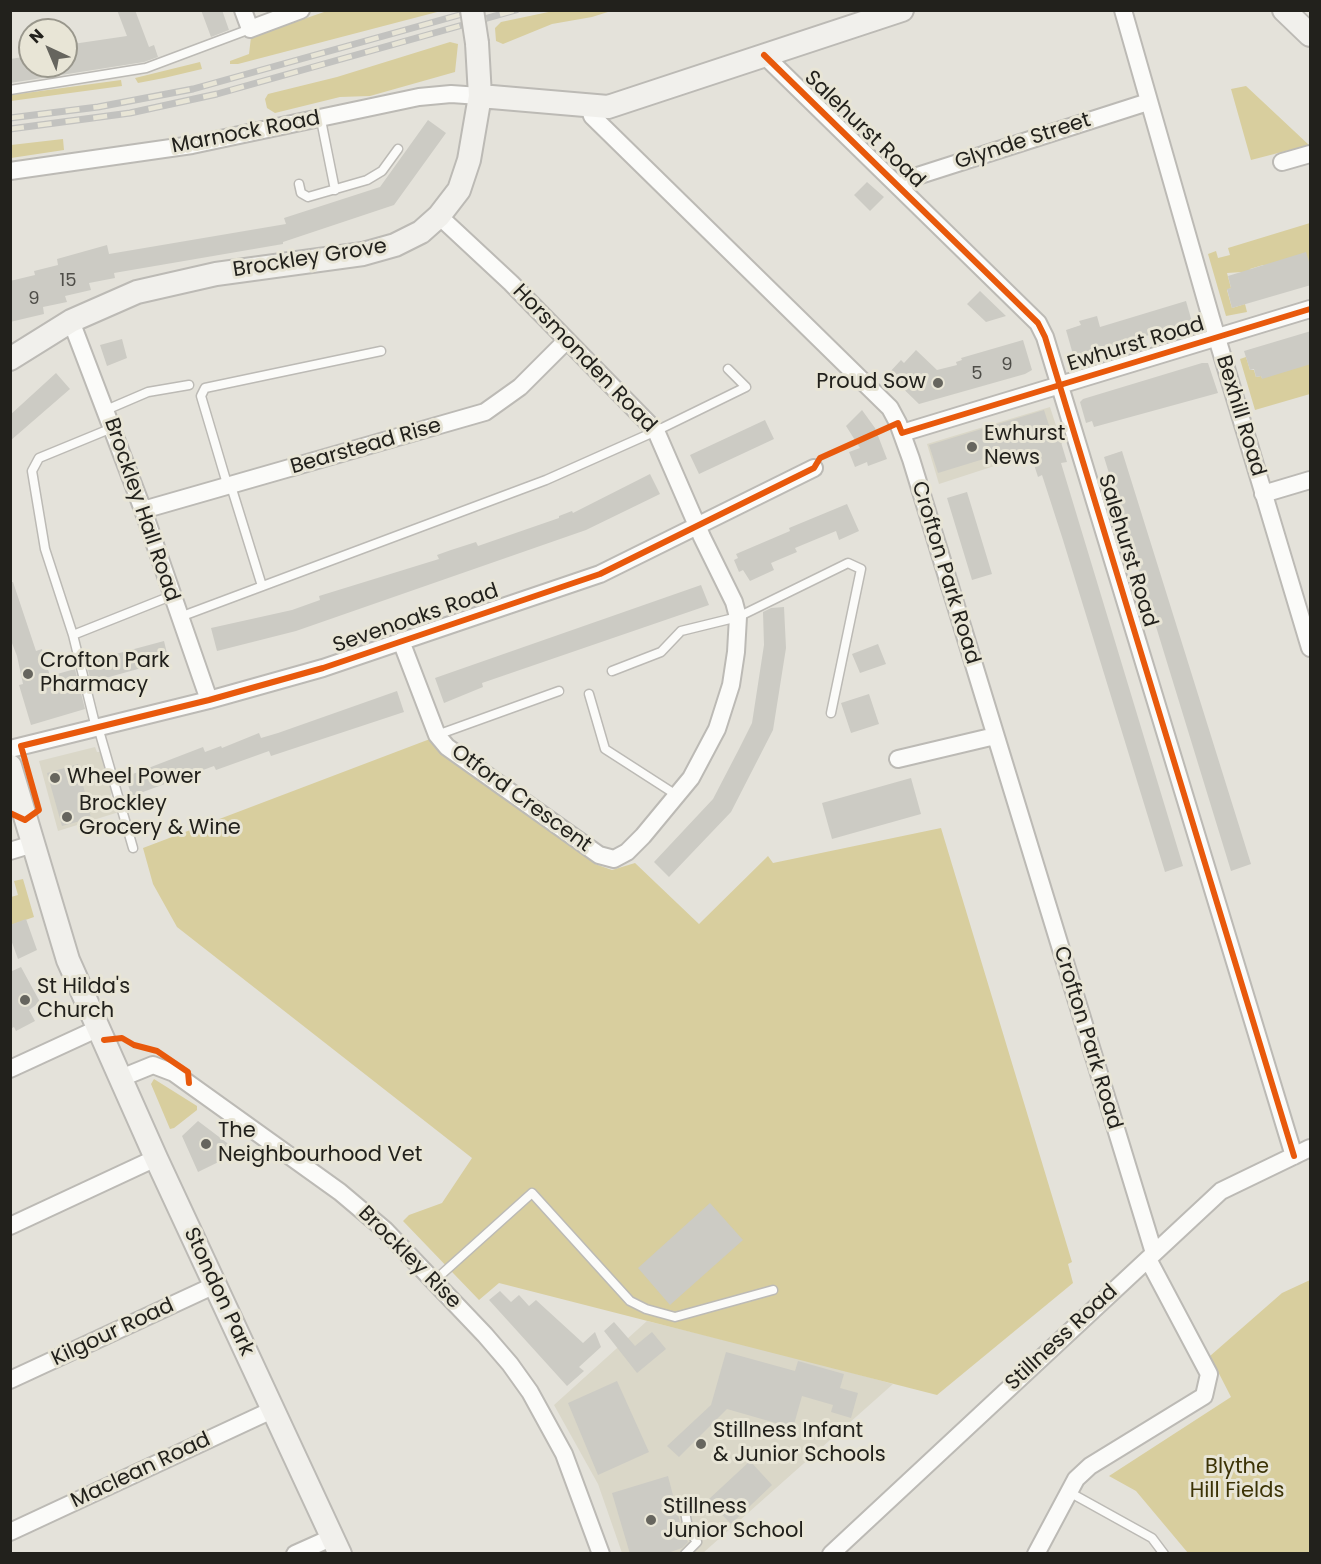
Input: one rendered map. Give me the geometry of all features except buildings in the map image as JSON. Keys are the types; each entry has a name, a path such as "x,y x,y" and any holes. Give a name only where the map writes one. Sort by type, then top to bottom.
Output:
{"street":[{"path":"243,10 250,29 301,10"},
{"name":"Brockley Grove","path":"10,359 71,321 115,300 175,283 363,254 396,246 421,232 439,216 459,190 470,160 480,96 477,43 472,10"},
{"path":"480,96 589,106 621,104 902,10"},
{"name":"Bexhill Road","path":"1123,10 1216,338 1311,648"},
{"path":"1284,10 1311,35"},
{"name":"Salehurst Road","path":"764,55 1038,323 1045,337 1294,1156"},
{"name":"Marnock Road","path":"10,171 192,145 321,120 419,97 451,94 480,96"},
{"name":"Glynde Street","path":"900,189 911,178 1148,102"},
{"name":"Crofton Park Road","path":"589,106 592,116 890,408 902,433 1151,1256 1209,1374 1204,1396 1090,1466 1076,1479 1036,1554"},
{"path":"1282,162 1311,154"},
{"name":"Horsmonden Road","path":"439,216 511,283 656,431 697,526"},
{"name":"Ewhurst Road","path":"902,433 1311,309"},
{"name":"Brockley Hall Road","path":"71,321 143,510 209,700"},
{"name":"Bearstead Rise","path":"143,510 230,487 485,412 520,387 566,341"},
{"name":"Sevenoaks Road","path":"10,749 209,700 323,668 600,574 814,468"},
{"path":"1263,494 1311,480"},
{"name":"Otford Crescent","path":"401,641 437,735 466,761 599,855 614,859 627,852 678,796 691,778 717,729 731,685 738,617 734,602 697,526"},
{"path":"898,759 995,736"},
{"name":"Stondon Park","path":"10,766 68,960 156,1158 336,1545"},
{"path":"10,851 33,844"},
{"path":"10,1069 99,1028"},
{"name":"Brockley Rise","path":"121,1078 153,1065 174,1073 340,1192 385,1230 510,1364 530,1392 564,1454 601,1554"},
{"name":"Stillness Road","path":"831,1554 1221,1191 1311,1148"},
{"path":"10,1226 156,1158"},
{"name":"Kilgour Road","path":"10,1380 215,1286"},
{"name":"Maclean Road","path":"10,1532 272,1410"},
{"path":"296,1554 336,1545"}],"lane":[{"path":"10,90 146,68 250,29"},
{"path":"321,120 335,190"},
{"path":"299,184 304,196 335,190 377,175 398,149"},
{"path":"262,586 201,396 205,388 381,351"},
{"path":"179,617 546,480 656,431 746,387 728,369"},
{"path":"106,410 148,392 189,385"},
{"path":"112,428 39,458 32,471 45,549 73,635 97,727 133,848"},
{"path":"612,671 661,651 681,631 738,617 848,563 861,569 831,713"},
{"path":"73,635 171,596"},
{"path":"437,735 559,691"},
{"path":"589,694 605,749 678,796"},
{"path":"434,1281 532,1193 630,1300 646,1309 675,1317 773,1290"},
{"path":"1068,1491 1152,1538 1164,1554"},
{"path":"685,1554 697,1542 688,1528 686,1512"}],"shaded area":[{"path":"1050,407 1062,444 939,484 927,444"},
{"path":"95,747 97,752 102,752 113,790 110,797 116,801 119,812 58,831 39,761"},
{"name":"Stillness Infant & Junior Schools","path":"647,1321 893,1384 703,1553 622,1553 598,1484 554,1405"}],"green space":[{"path":"558,10 611,11 552,24 503,44 496,41 495,28 501,22"},
{"path":"327,11 441,11 238,64 230,64 230,61 249,54 251,37"},
{"path":"450,42 458,44 455,72 370,96 340,97 275,113 267,108 265,99 268,94 337,77"},
{"path":"200,62 202,69 138,83 135,78"},
{"path":"121,80 122,86 11,101 11,95"},
{"path":"1246,86 1309,145 1251,160 1231,89"},
{"path":"63,139 64,150 11,158 11,145"},
{"path":"1310,223 1310,264 1263,265 1250,269 1246,284 1242,272 1227,273 1231,288 1227,290 1232,308 1245,304 1247,312 1226,316 1208,254 1216,251 1218,258 1230,255 1228,248"},
{"path":"1246,357 1250,370 1254,370 1256,377 1261,376 1262,378 1310,361 1310,394 1255,410 1240,359"},
{"path":"430,739 445,755 595,864 612,870 635,863 699,924 768,856 773,863 941,828 1072,1262 1068,1264 1073,1283 937,1395 499,1283 479,1300 403,1221 409,1215 442,1203 472,1158 177,927 153,884 143,848"},
{"path":"23,879 34,917 11,925 11,897 18,895 14,881"},
{"path":"154,1079 197,1106 197,1110 170,1129 151,1084"},
{"name":"Blythe Hill Fields","path":"1310,1280 1310,1553 1188,1553 1136,1491 1109,1476 1231,1397 1210,1356 1282,1293"}],"railway":[{"path":"10,118 98,107 193,89 477,10"},
{"path":"10,129 130,113 217,94 516,10"}],"cycle path":[{"path":"764,55 1038,323 1045,337 1294,1156"},
{"path":"10,813 25,820 39,810 21,746 209,700 323,668 600,574 814,468 820,458 898,423 902,433 1310,309"},
{"path":"104,1040 122,1038 134,1045 157,1051 188,1072 189,1083"}],"place":[{"name":"Proud Sow","path":"938,383"},
{"name":"Ewhurst News","path":"972,447"},
{"name":"Crofton Park Pharmacy","path":"28,674"},
{"name":"Wheel Power","path":"55,778"},
{"name":"Brockley Grocery & Wine","path":"67,817"},
{"name":"St Hilda's Church","path":"25,1000"},
{"name":"The Neighbourhood Vet","path":"206,1144"},
{"name":"Stillness Infant & Junior Schools","path":"701,1444"},
{"name":"Stillness Junior School","path":"651,1520"}]}
